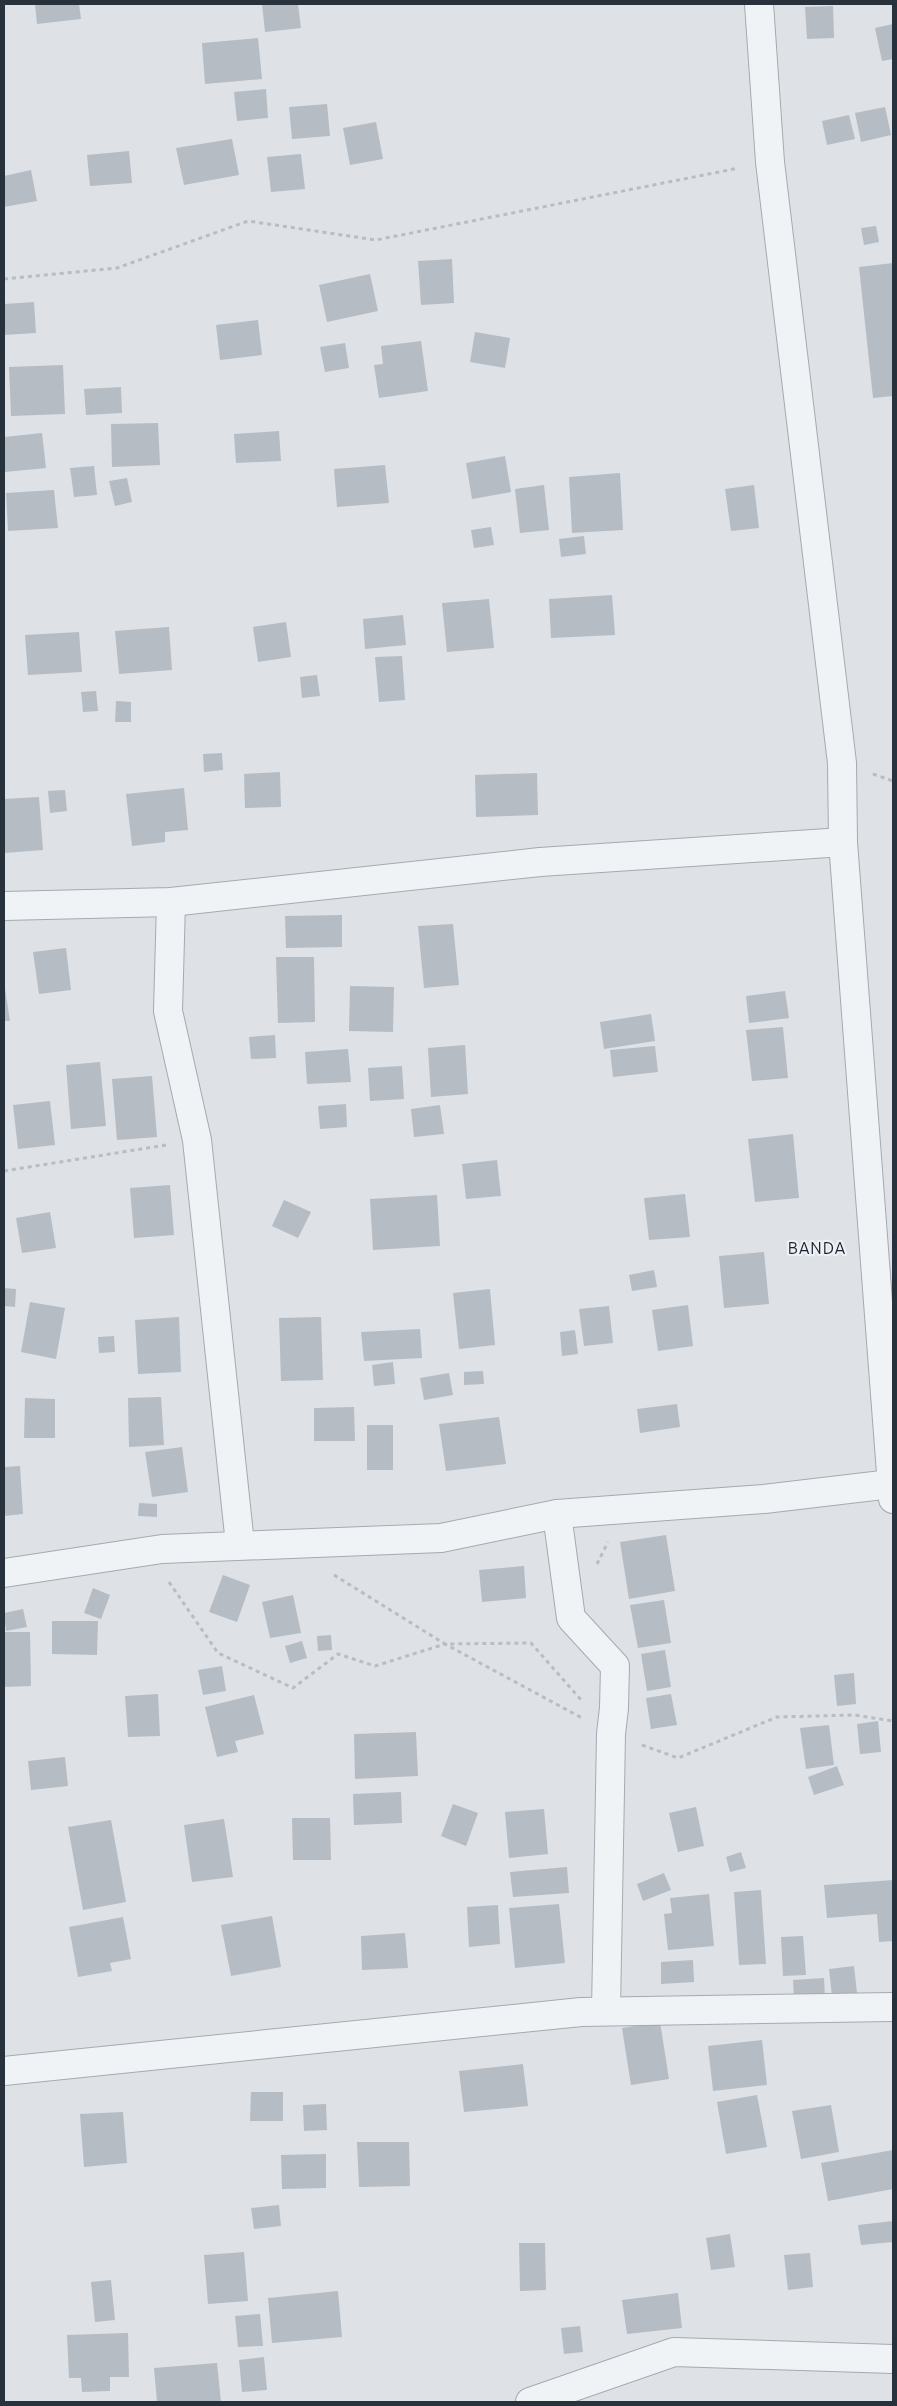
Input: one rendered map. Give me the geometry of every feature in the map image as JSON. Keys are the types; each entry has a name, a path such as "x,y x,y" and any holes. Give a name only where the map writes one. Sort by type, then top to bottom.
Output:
{"street":[{"path":"4,1573 162,1549 240,1544 442,1538 557,1514 764,1498 892,1484 843,842 842,763 770,162 759,4"},
{"path":"4,906 171,902 540,862 843,842"},
{"path":"171,902 168,1011 197,1140 240,1544"},
{"path":"557,1514 571,1618 616,1666 614,1708 610,1734 606,2011"},
{"path":"4,2071 581,2012 893,2007"},
{"path":"530,2402 674,2352 893,2359"}],"path":[{"path":"4,279 117,268 248,221 376,240 770,162"},
{"path":"4,1171 197,1140"},
{"path":"162,1549 160,1569 218,1653 293,1688 338,1654 375,1666 446,1644 531,1643 610,1734"},
{"path":"326,1570 446,1644 610,1734 678,1758 777,1717 854,1715 893,1721"}],"building":[{"path":"35,4 79,4 81,19 37,24"},
{"path":"262,4 298,4 301,28 265,32"},
{"path":"833,6 834,38 807,39 805,7"},
{"path":"893,24 893,59 882,61 875,28"},
{"path":"258,38 262,79 205,84 202,43"},
{"path":"266,89 268,118 237,121 234,92"},
{"path":"327,104 330,136 292,139 289,107"},
{"path":"885,107 891,135 861,142 855,113"},
{"path":"849,115 855,139 827,145 822,121"},
{"path":"376,122 383,159 350,165 343,128"},
{"path":"232,139 239,175 184,185 176,148"},
{"path":"129,151 132,183 90,186 87,155"},
{"path":"301,154 305,189 271,192 267,157"},
{"path":"31,170 37,201 4,207 4,176"},
{"path":"876,226 879,242 864,245 861,228"},
{"path":"452,259 454,303 421,305 418,261"},
{"path":"893,263 893,396 873,398 859,267"},
{"path":"370,274 378,311 327,322 319,285"},
{"path":"34,302 36,333 4,335 4,304"},
{"path":"258,320 262,355 220,360 216,325"},
{"path":"475,332 510,338 505,368 470,362"},
{"path":"421,341 428,391 379,398 374,365 383,364 381,346"},
{"path":"345,343 349,368 325,372 320,347"},
{"path":"63,365 65,414 11,416 9,367"},
{"path":"121,387 122,413 86,415 84,389"},
{"path":"158,423 160,465 112,467 111,424"},
{"path":"279,431 281,461 236,463 234,434"},
{"path":"42,433 46,468 5,472 4,437"},
{"path":"505,456 511,492 472,499 466,463"},
{"path":"385,465 389,503 337,507 334,469"},
{"path":"94,466 97,495 74,497 70,468"},
{"path":"620,473 623,530 572,533 569,477"},
{"path":"127,478 132,502 115,506 109,481"},
{"path":"544,485 549,530 520,533 515,489"},
{"path":"754,485 759,528 731,531 725,489"},
{"path":"54,490 58,528 8,531 6,493"},
{"path":"491,527 494,545 474,548 471,530"},
{"path":"584,536 586,554 561,557 559,539"},
{"path":"612,595 615,635 551,638 549,599"},
{"path":"489,599 494,648 447,652 442,603"},
{"path":"403,615 406,645 365,649 363,619"},
{"path":"286,622 291,657 258,662 253,627"},
{"path":"169,627 172,670 119,674 115,631"},
{"path":"79,632 82,672 28,675 25,635"},
{"path":"402,656 405,700 379,702 375,657"},
{"path":"317,675 320,696 302,698 300,677"},
{"path":"96,691 98,711 83,712 81,692"},
{"path":"116,701 131,702 131,722 115,722"},
{"path":"222,753 223,770 204,772 203,754"},
{"path":"280,772 281,807 245,808 244,774"},
{"path":"537,773 538,815 476,817 475,775"},
{"path":"184,788 188,830 165,832 165,842 132,846 126,794"},
{"path":"65,790 67,811 50,813 48,791"},
{"path":"39,797 43,850 4,853 4,799"},
{"path":"342,915 342,947 286,948 285,916"},
{"path":"453,924 459,985 424,988 418,926"},
{"path":"66,948 71,990 39,994 33,952"},
{"path":"276,957 314,957 315,1022 278,1023"},
{"path":"4,982 10,1021 4,1021"},
{"path":"350,986 394,987 393,1032 349,1031"},
{"path":"785,991 789,1018 749,1023 746,996"},
{"path":"651,1014 655,1041 604,1049 600,1022"},
{"path":"783,1027 788,1078 752,1081 746,1030"},
{"path":"275,1035 276,1058 251,1059 249,1037"},
{"path":"465,1045 468,1094 431,1097 428,1048"},
{"path":"655,1046 658,1072 613,1077 610,1050"},
{"path":"348,1049 351,1082 307,1084 305,1052"},
{"path":"100,1062 106,1126 71,1129 66,1065"},
{"path":"402,1066 404,1099 370,1101 368,1068"},
{"path":"152,1076 157,1137 117,1140 112,1079"},
{"path":"50,1101 55,1145 18,1149 13,1105"},
{"path":"346,1104 347,1127 320,1129 318,1106"},
{"path":"440,1105 444,1134 414,1137 411,1109"},
{"path":"793,1134 799,1198 755,1202 748,1139"},
{"path":"497,1160 501,1196 466,1199 462,1164"},
{"path":"170,1185 174,1235 134,1238 130,1188"},
{"path":"685,1194 690,1237 649,1240 644,1198"},
{"path":"437,1195 440,1246 373,1250 370,1199"},
{"path":"284,1200 311,1212 298,1238 272,1226"},
{"path":"50,1212 56,1248 22,1253 16,1218"},
{"path":"764,1252 769,1304 724,1308 719,1256"},
{"path":"654,1270 657,1287 632,1291 629,1275"},
{"path":"4,1288 16,1289 15,1307 4,1306"},
{"path":"490,1289 495,1345 459,1349 453,1293"},
{"path":"30,1302 65,1308 56,1359 21,1352"},
{"path":"688,1305 693,1346 658,1351 652,1310"},
{"path":"609,1306 613,1343 584,1346 579,1309"},
{"path":"179,1317 181,1372 138,1374 135,1320"},
{"path":"321,1317 323,1380 281,1381 279,1318"},
{"path":"420,1329 422,1358 364,1361 361,1332"},
{"path":"575,1330 578,1354 562,1356 560,1332"},
{"path":"114,1336 115,1352 99,1353 98,1337"},
{"path":"393,1362 395,1384 374,1386 372,1365"},
{"path":"483,1371 484,1384 464,1385 464,1372"},
{"path":"449,1373 453,1395 424,1400 420,1378"},
{"path":"161,1397 164,1445 129,1447 128,1398"},
{"path":"25,1398 55,1399 55,1438 24,1438"},
{"path":"677,1404 680,1427 640,1433 637,1409"},
{"path":"354,1407 355,1441 314,1441 314,1408"},
{"path":"499,1417 506,1464 446,1471 439,1424"},
{"path":"367,1425 393,1425 393,1470 367,1470"},
{"path":"182,1447 188,1492 152,1497 145,1452"},
{"path":"20,1466 23,1514 4,1516 4,1467"},
{"path":"139,1503 157,1504 157,1517 138,1516"},
{"path":"666,1535 675,1591 629,1599 620,1542"},
{"path":"524,1566 526,1598 482,1602 479,1570"},
{"path":"223,1575 250,1585 237,1622 209,1612"},
{"path":"93,1588 110,1595 101,1619 84,1613"},
{"path":"293,1595 301,1633 270,1638 262,1602"},
{"path":"664,1600 671,1643 638,1648 630,1605"},
{"path":"23,1609 27,1627 6,1631 4,1613"},
{"path":"52,1621 98,1621 97,1655 52,1654"},
{"path":"4,1632 30,1632 31,1686 4,1687"},
{"path":"331,1635 332,1650 318,1651 317,1636"},
{"path":"302,1641 307,1658 290,1663 285,1646"},
{"path":"665,1650 671,1687 647,1691 641,1654"},
{"path":"222,1666 226,1691 203,1695 198,1670"},
{"path":"854,1673 856,1704 837,1706 834,1675"},
{"path":"158,1694 160,1736 128,1737 125,1696"},
{"path":"671,1694 677,1725 651,1729 646,1698"},
{"path":"254,1695 264,1734 235,1741 238,1752 217,1757 205,1707"},
{"path":"878,1721 881,1752 860,1754 857,1724"},
{"path":"829,1725 834,1765 806,1769 800,1728"},
{"path":"416,1732 418,1776 355,1779 354,1734"},
{"path":"65,1757 68,1786 31,1790 28,1761"},
{"path":"837,1766 844,1785 814,1795 808,1777"},
{"path":"401,1792 402,1823 354,1825 353,1794"},
{"path":"453,1804 478,1813 466,1846 441,1836"},
{"path":"696,1807 704,1846 678,1852 669,1813"},
{"path":"544,1809 548,1854 509,1858 505,1812"},
{"path":"292,1818 330,1818 331,1860 293,1860"},
{"path":"224,1819 233,1877 192,1882 184,1825"},
{"path":"111,1820 126,1902 83,1910 68,1827"},
{"path":"741,1852 746,1868 730,1872 726,1857"},
{"path":"567,1867 569,1893 513,1897 510,1872"},
{"path":"664,1873 671,1890 643,1901 637,1884"},
{"path":"893,1880 893,1941 879,1942 877,1914 827,1918 824,1885"},
{"path":"761,1890 766,1964 739,1965 734,1892"},
{"path":"709,1894 714,1946 668,1950 664,1914 672,1913 670,1898"},
{"path":"559,1904 565,1963 515,1968 509,1908"},
{"path":"498,1905 500,1944 469,1947 467,1907"},
{"path":"272,1916 281,1967 231,1976 221,1925"},
{"path":"123,1917 131,1959 110,1963 112,1971 78,1977 69,1927"},
{"path":"405,1933 408,1968 362,1970 361,1936"},
{"path":"803,1936 806,1975 783,1976 781,1937"},
{"path":"693,1960 694,1982 661,1984 661,1962"},
{"path":"854,1966 857,1993 832,1996 829,1969"},
{"path":"824,1978 825,1998 794,2000 793,1980"},
{"path":"660,2022 669,2079 631,2085 622,2028"},
{"path":"762,2040 767,2085 713,2091 708,2046"},
{"path":"523,2064 528,2106 464,2112 459,2071"},
{"path":"251,2092 283,2092 283,2121 250,2121"},
{"path":"757,2095 767,2147 726,2154 717,2102"},
{"path":"326,2104 327,2130 304,2131 303,2105"},
{"path":"831,2105 839,2152 801,2159 792,2111"},
{"path":"123,2112 127,2163 84,2167 80,2114"},
{"path":"357,2142 409,2142 410,2186 359,2187"},
{"path":"893,2150 893,2189 828,2201 821,2163"},
{"path":"326,2154 326,2188 282,2189 281,2155"},
{"path":"279,2205 281,2226 254,2229 251,2208"},
{"path":"893,2221 893,2242 861,2245 858,2225"},
{"path":"730,2234 735,2267 711,2270 706,2238"},
{"path":"519,2243 545,2243 546,2290 520,2291"},
{"path":"244,2252 248,2301 208,2304 204,2255"},
{"path":"810,2253 813,2287 788,2290 784,2255"},
{"path":"111,2280 115,2320 95,2322 91,2282"},
{"path":"338,2291 342,2337 272,2343 268,2298"},
{"path":"678,2293 682,2328 627,2334 622,2300"},
{"path":"260,2314 263,2346 238,2347 235,2316"},
{"path":"580,2326 583,2352 564,2354 561,2328"},
{"path":"128,2333 129,2377 110,2377 110,2391 82,2392 81,2378 69,2378 67,2335"},
{"path":"264,2357 267,2390 242,2392 239,2360"},
{"path":"217,2363 221,2402 157,2402 154,2368"}],"district":[{"name":"BANDA","path":"817,1248"}]}
